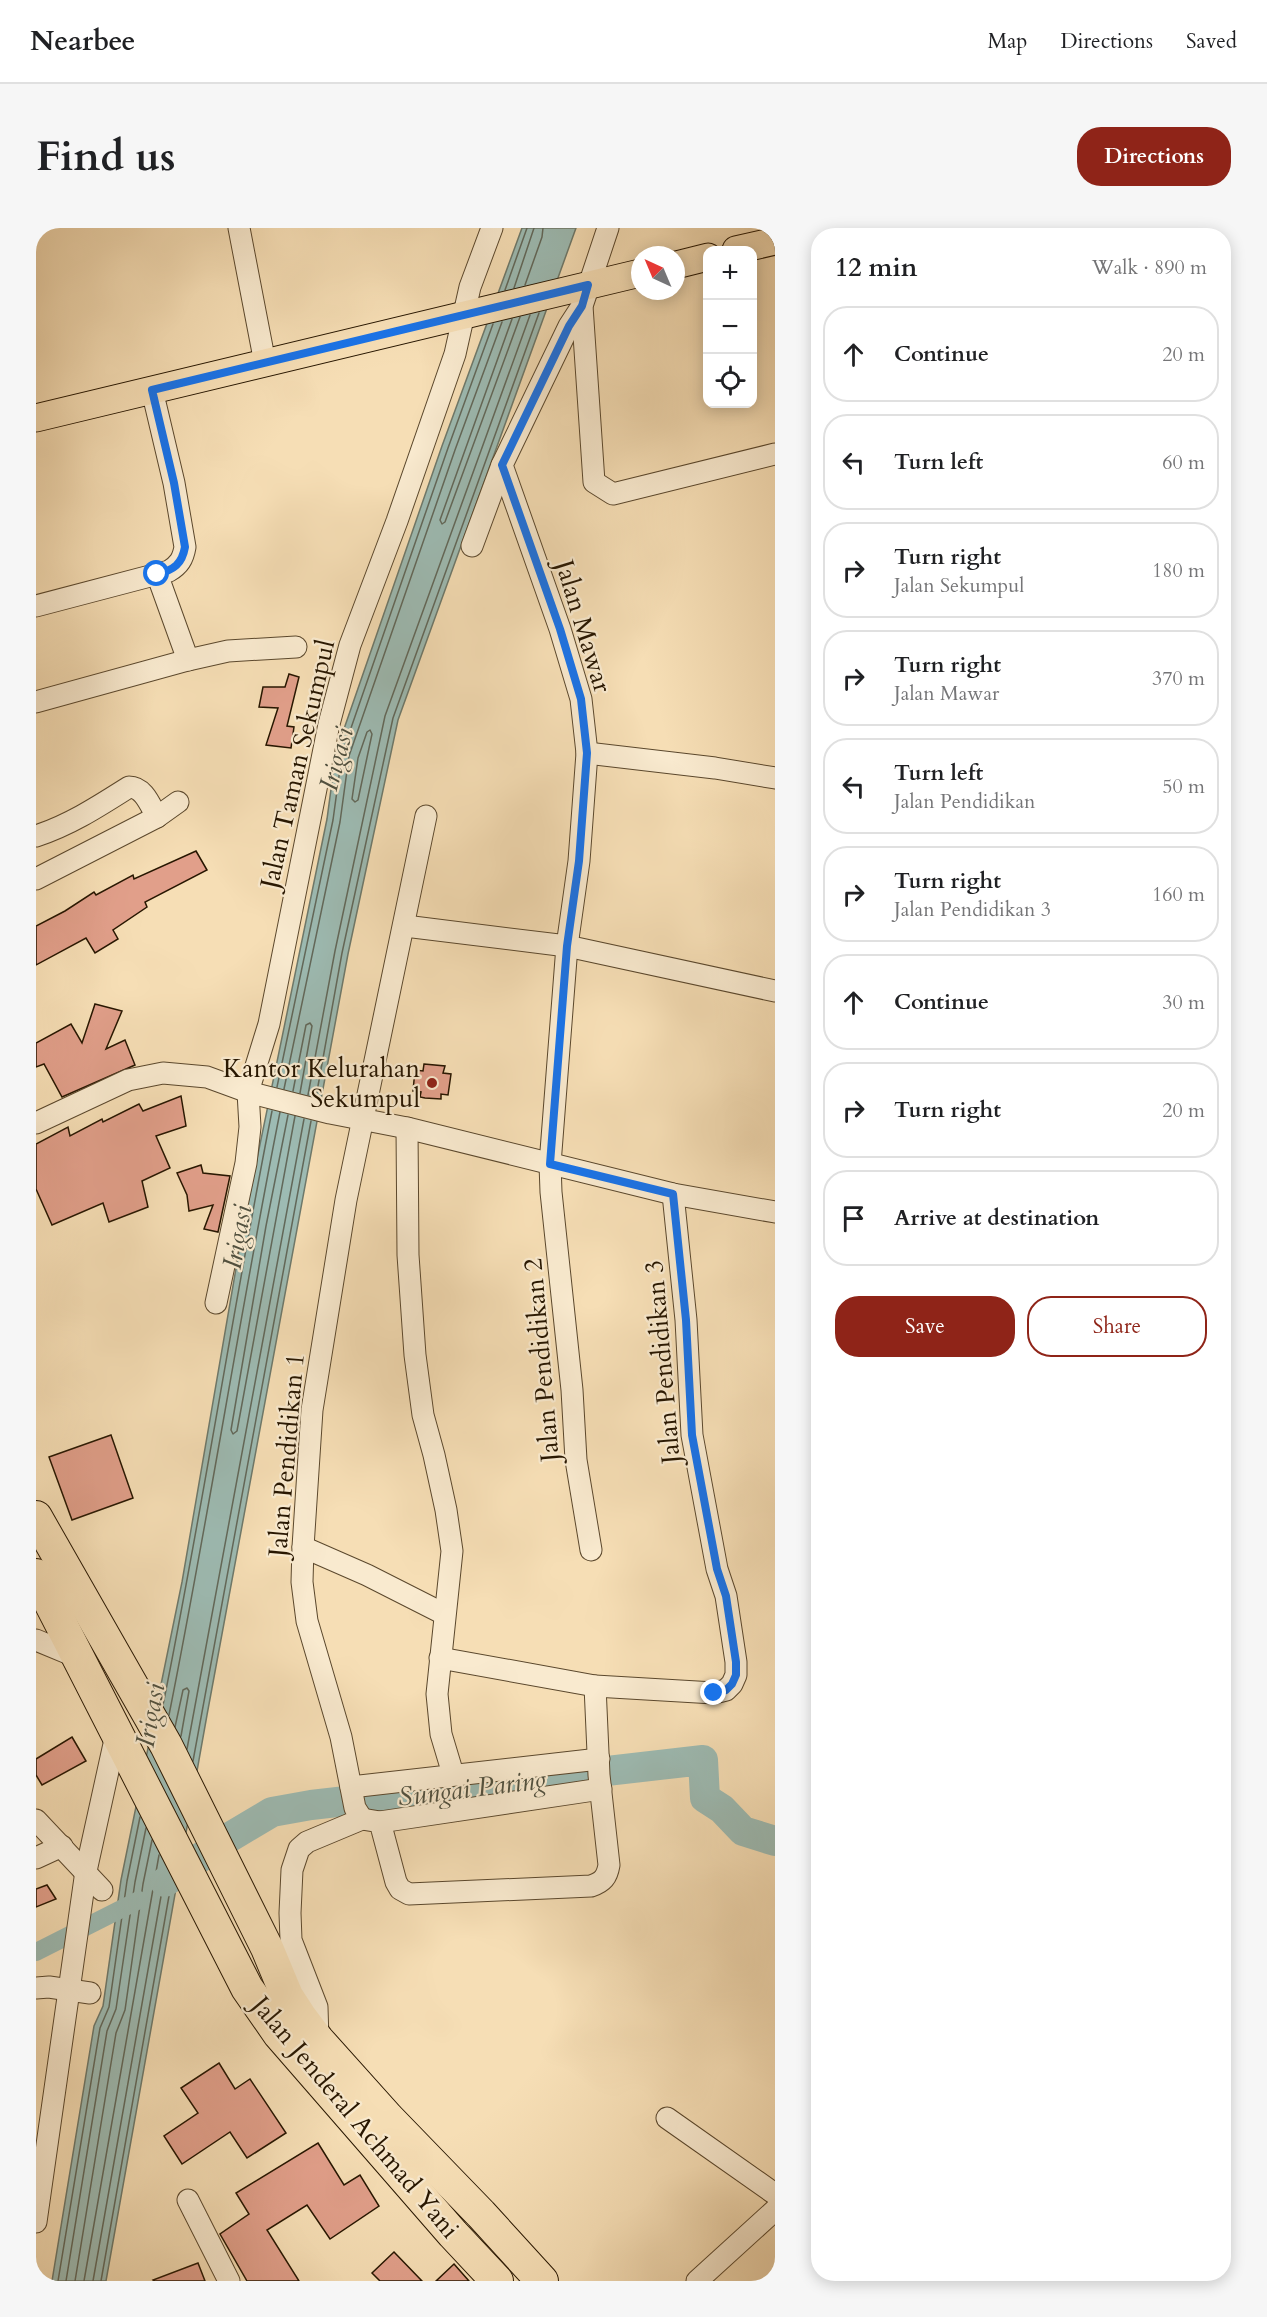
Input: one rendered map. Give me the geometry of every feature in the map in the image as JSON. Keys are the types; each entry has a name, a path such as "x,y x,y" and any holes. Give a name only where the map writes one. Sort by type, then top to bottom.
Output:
{"highway":[{"name":"Jalan Jenderal Achmad Yani","path":"36,1517 166,1745 267,1948 288,1996 318,2040 542,2281"},
{"name":"Jalan Jenderal Achmad Yani","path":"36,1575 131,1765 247,1988 279,2034 453,2234 497,2281"}],"main road":[{"path":"753,246 775,241"},
{"path":"685,263 703,258"},
{"path":"36,417 474,314 578,295 631,276"}],"street":[{"path":"239,228 265,363"},
{"name":"Jalan Taman Sekumpul","path":"256,1094 329,724 350,645 397,521 451,365 474,314 470,287 492,228"},
{"path":"472,546 502,465 564,334 578,295 608,228"},
{"path":"578,295 594,482 613,494 775,454"},
{"path":"36,606 157,574 177,566 183,557 185,547 174,483 152,390"},
{"name":"Jalan Mawar","path":"502,465 581,699 587,753 579,861 567,946 550,1164"},
{"path":"157,574 188,660"},
{"path":"36,702 228,651 296,647"},
{"path":"587,753 715,768 775,778"},
{"path":"36,836 53,831 129,787 136,787 142,791 157,817"},
{"path":"36,879 157,817 178,802"},
{"name":"Jalan Pendidikan 1","path":"426,816 405,926 346,1200 312,1410 302,1582 307,1621 360,1806 400,1889 409,1894 591,1886 600,1883 607,1875 609,1865 595,1686"},
{"path":"405,926 567,946 775,991"},
{"path":"36,1123 128,1080 163,1073 207,1077 256,1094 330,1113 407,1128 673,1194 775,1212"},
{"path":"216,1303 246,1163 256,1094"},
{"path":"407,1128 408,1255 414,1313 415,1355 423,1415 436,1466 452,1551 437,1694 441,1734 453,1774"},
{"name":"Jalan Pendidikan 2","path":"550,1164 572,1390 576,1460 591,1550"},
{"name":"Jalan Pendidikan 3","path":"595,1686 714,1693 726,1690 736,1675 726,1596 717,1569 692,1435 686,1320 673,1194"},
{"path":"303,1547 367,1575 444,1614"},
{"path":"36,1640 77,1657"},
{"path":"440,1658 595,1686"},
{"path":"36,2222 86,1871 116,1735"},
{"path":"360,1806 600,1772"},
{"path":"318,2040 317,2007 291,1940 292,1870 299,1849 360,1806 453,1774 600,1772"},
{"path":"36,1820 102,1890"},
{"path":"36,1858 62,1846"},
{"path":"36,1988 49,1987 90,1993"},
{"path":"667,2118 775,2194"},
{"path":"188,2200 229,2281"},
{"path":"697,2281 775,2210"}],"water":[{"name":"Irigasi","path":"522,228 576,228 398,720 348,954 207,1715 106,2281 52,2281 94,2026 103,2006 121,1880 182,1582 244,1222 327,819 336,752 442,446"}],"building":[{"path":"289,674 299,677 287,726 294,727 291,748 266,745 278,708 259,707 263,687 285,687"},
{"path":"196,851 207,870 145,902 147,907 113,930 118,939 95,953 86,938 36,965 36,926 94,892 96,895 133,875 134,879"},
{"path":"95,1004 122,1011 106,1049 125,1040 135,1065 62,1097 44,1064 36,1067 36,1043 71,1024 82,1043"},
{"name":"Kantor Kelurahan Sekumpul","path":"424,1064 445,1066 443,1073 451,1074 448,1095 441,1094 441,1099 425,1098 420,1097 421,1092 413,1091 415,1070 423,1071"},
{"path":"181,1096 186,1126 156,1136 170,1168 142,1181 148,1207 109,1222 103,1203 52,1225 36,1189 36,1144 68,1127 70,1136 102,1119 103,1122 139,1104 143,1111"},
{"path":"201,1165 203,1173 230,1176 218,1232 204,1229 213,1205 189,1211 187,1195 177,1173"},
{"path":"111,1435 133,1498 72,1520 49,1457"},
{"path":"72,1737 86,1761 42,1785 36,1775 36,1759"},
{"path":"47,1885 56,1899 36,1907 36,1889"},
{"path":"219,2063 235,2089 250,2079 286,2133 247,2158 230,2132 182,2164 164,2136 198,2113 181,2088"},
{"path":"318,2143 344,2185 360,2175 379,2206 330,2239 307,2205 267,2230 299,2281 247,2281 220,2234 249,2214 236,2193"},
{"path":"394,2252 422,2281 380,2281 372,2273"},
{"path":"198,2263 205,2281 153,2280"},
{"path":"454,2264 469,2281 436,2281"}],"waterway":[{"name":"Sungai Paring","path":"165,1882 230,1837 272,1812 311,1805 703,1760 705,1798 722,1809 743,1831 775,1841"},
{"path":"36,1952 139,1900"}],"place":[{"name":"Kantor Kelurahan Sekumpul","path":"432,1083"}],"route":[{"path":"157,574 177,566 183,557 185,547 174,483 152,390 588,285 582,306 569,326 502,465 560,629 581,699 587,753 579,861 567,946 550,1164 673,1194 686,1320 692,1435 717,1569 726,1596 736,1662 736,1675 732,1684 726,1690 714,1693"}]}
